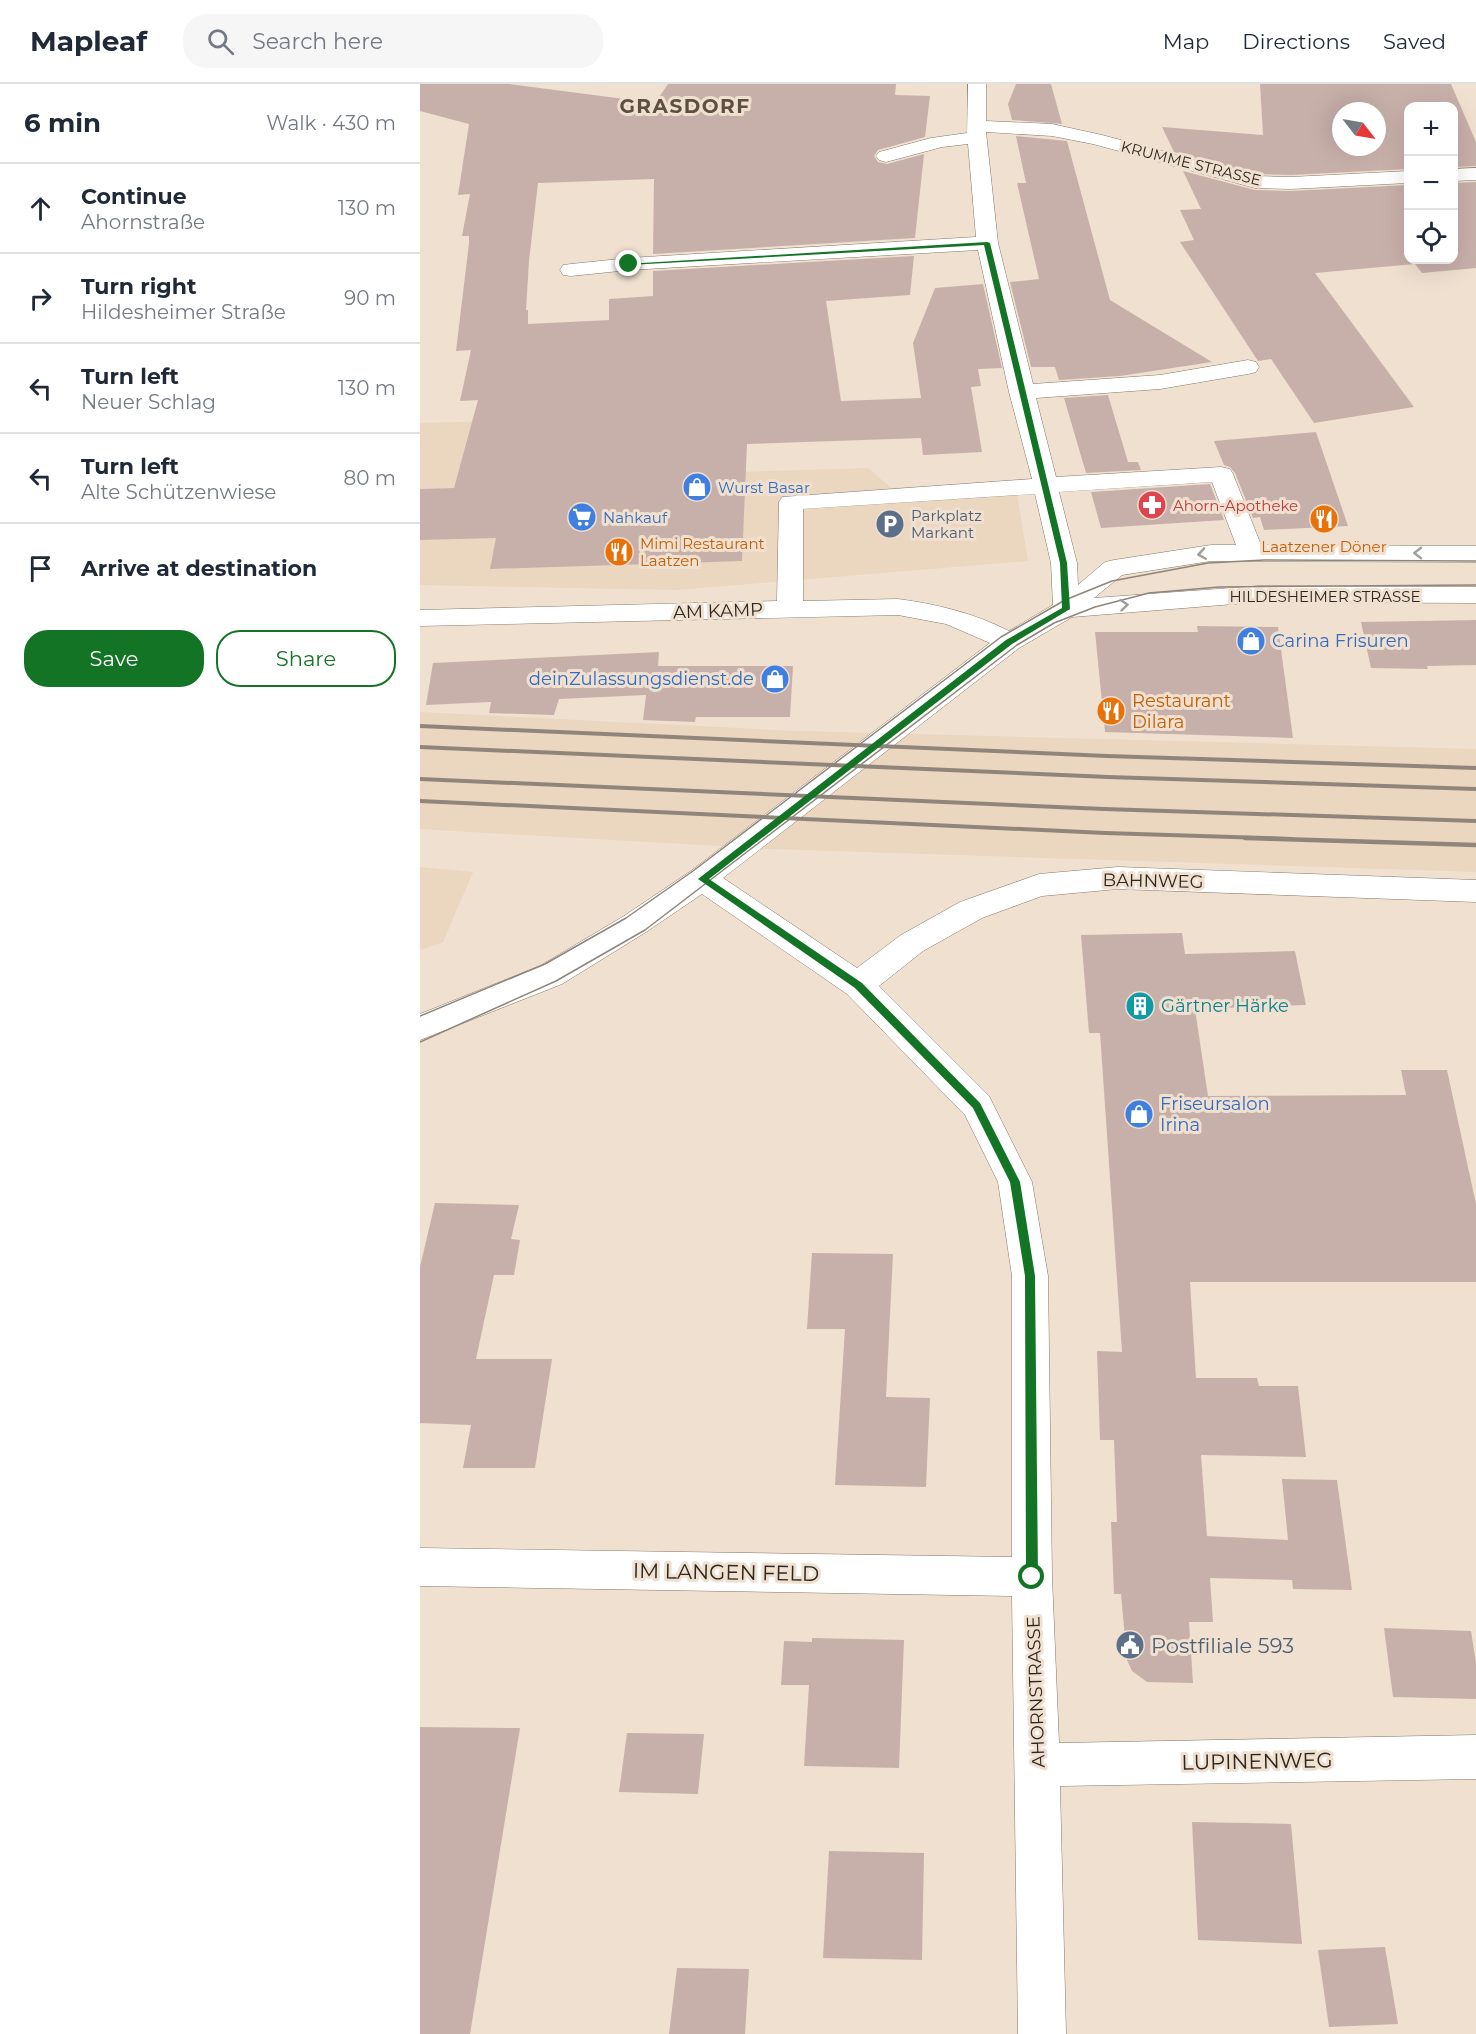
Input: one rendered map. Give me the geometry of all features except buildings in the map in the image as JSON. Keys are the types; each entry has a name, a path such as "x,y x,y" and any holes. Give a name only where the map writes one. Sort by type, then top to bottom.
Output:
{"street":[{"path":"976,84 976,132 987,243 1021,392 1064,563 1066,609"},
{"name":"KRUMME STRASSE","path":"886,156 976,132 1052,130 1255,182 1291,183 1404,177"},
{"path":"1458,175 1476,174"},
{"path":"572,270 629,264 987,243"},
{"path":"1021,392 1160,382 1248,368"},
{"path":"790,608 791,502 1221,474 1251,552"},
{"name":"HILDESHEIMER STRASSE","path":"420,1027 551,975 702,879 1009,642 1066,609 1114,568 1211,553 1476,554"},
{"name":"HILDESHEIMER STRASSE","path":"1066,609 1259,594 1476,595"},
{"name":"AM KAMP","path":"420,618 898,607 937,612 963,620 1009,642"},
{"name":"BAHNWEG","path":"858,985 912,943 962,915 1039,885 1118,878 1476,891"},
{"name":"AHORNSTRASSE","path":"702,879 858,985 977,1106 1015,1182 1030,1276 1032,1577 1038,1765 1042,2034"},
{"name":"IM LANGEN FELD","path":"420,1567 1032,1577"},
{"name":"LUPINENWEG","path":"1038,1765 1476,1757"}],"shaded area":[{"path":"611,418 738,472 868,468 891,488 1015,482 1028,561 677,590 420,585 420,423"},
{"path":"420,712 798,731 1476,749 1476,872 771,849 420,829"},
{"path":"420,867 473,872 443,942 420,950"}],"tram line":[{"path":"420,1016 545,964 626,918 693,871 1001,637 1065,600 1112,581 1208,563 1264,560 1476,561"},
{"path":"420,1042 556,981 645,930 1017,645 1054,623 1095,607 1149,593 1219,587 1476,585"}],"railway":[{"path":"420,726 1107,756 1476,768"},
{"path":"420,747 1108,777 1476,789"},
{"path":"420,779 1104,809 1476,821"},
{"path":"420,801 1105,833 1292,839"},
{"path":"1245,838 1476,845"}],"place":[{"name":"Wurst Basar","path":"697,487"},
{"name":"Ahorn-Apotheke","path":"1152,505"},
{"name":"Nahkauf","path":"582,517"},
{"name":"Laatzener Döner","path":"1324,519"},
{"name":"Parkplatz Markant","path":"890,524"},
{"name":"Mimi Restaurant Laatzen","path":"619,552"},
{"name":"Carina Frisuren","path":"1251,641"},
{"name":"deinZulassungsdienst.de","path":"775,679"},
{"name":"Restaurant Dilara","path":"1111,711"},
{"name":"Gärtner Härke","path":"1140,1006"},
{"name":"Friseursalon Irina","path":"1139,1114"},
{"name":"Postfiliale 593","path":"1130,1645"}],"district":[{"name":"GRASDORF","path":"685,106"}],"route":[{"path":"629,264 987,243 1021,392 1064,563 1066,609 1009,642 702,879 858,985 977,1106 1015,1182 1030,1276 1032,1577"}]}
